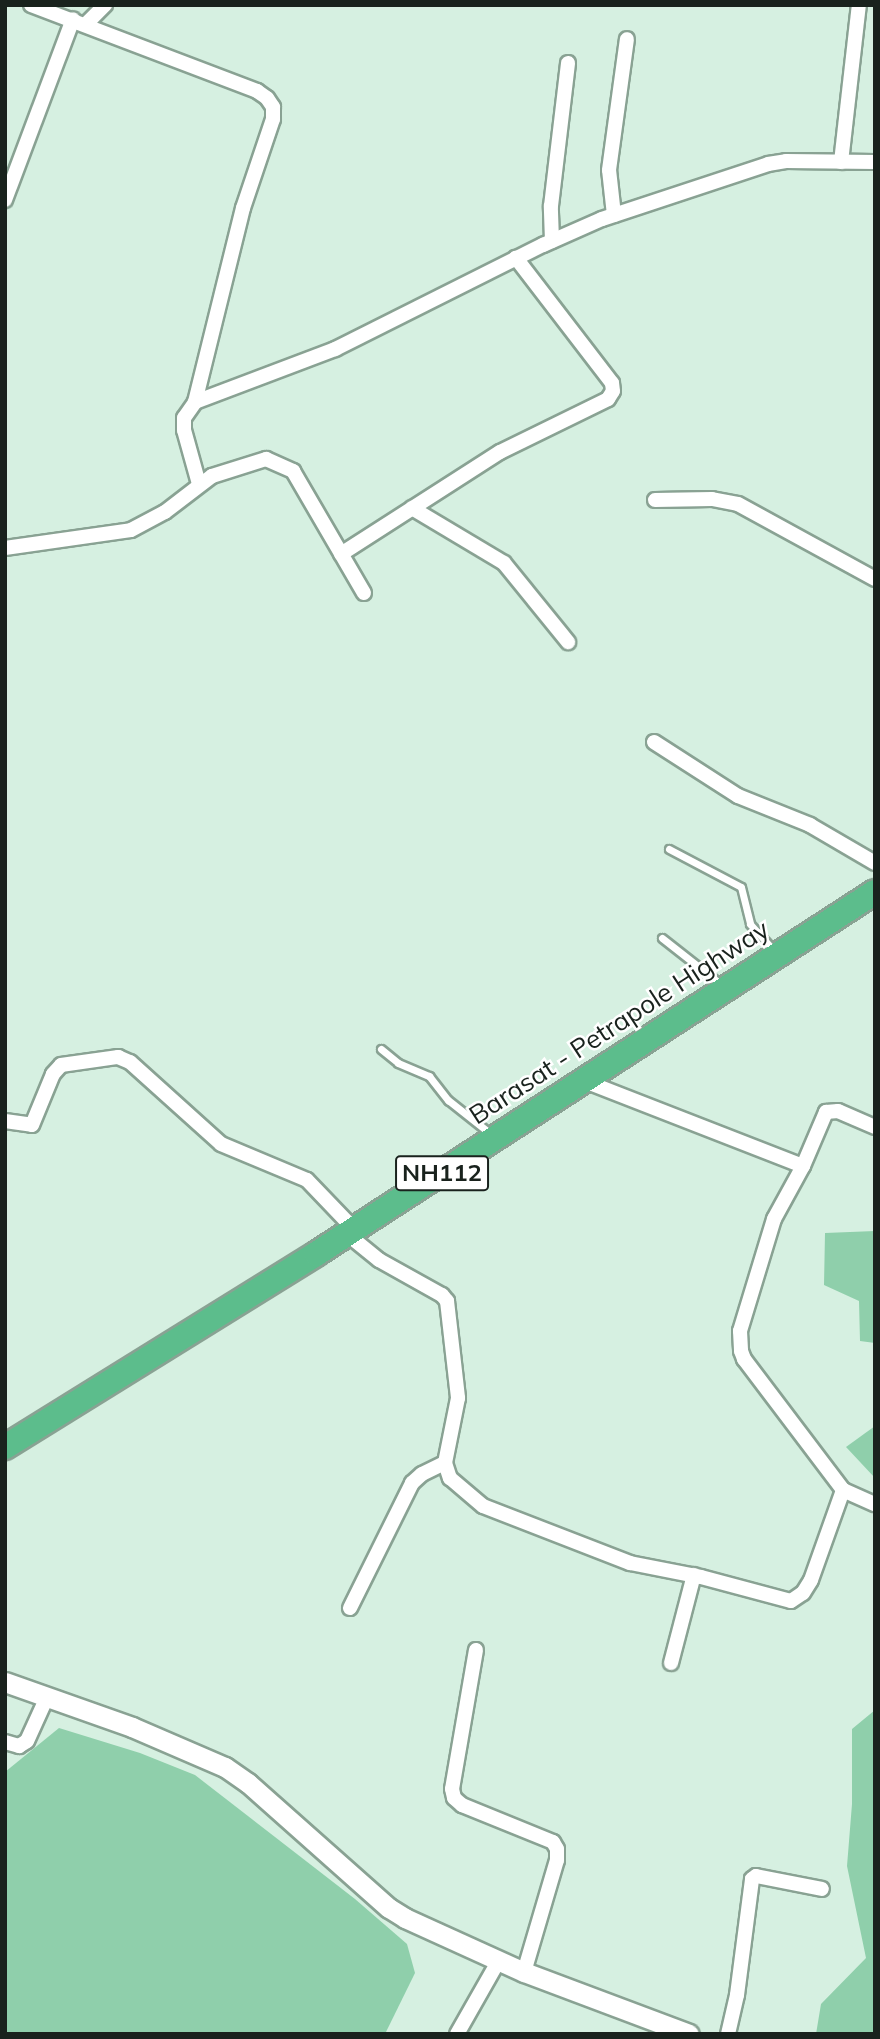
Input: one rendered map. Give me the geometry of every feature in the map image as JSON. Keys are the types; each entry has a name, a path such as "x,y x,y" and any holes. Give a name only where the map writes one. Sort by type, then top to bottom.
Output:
{"highway":[{"name":"Barasat - Petrapole Highway","path":"5,1447 351,1231 777,954 872,900"}],"street":[{"path":"31,5 257,91 274,107 274,119 243,208 195,402 184,418 184,430 198,484"},
{"path":"5,200 79,22 105,5"},
{"path":"841,162 859,5"},
{"path":"614,215 609,170 627,39"},
{"path":"552,241 551,206 568,63"},
{"path":"195,402 335,349 516,258 614,215 768,164 786,161 875,162"},
{"path":"341,554 516,442 608,399 613,391 612,383 516,258"},
{"path":"5,548 131,530 165,512 212,475 266,459 293,471 364,593"},
{"path":"655,500 712,499 738,504 875,579"},
{"path":"412,508 504,563 568,642"},
{"path":"654,742 738,796 810,825 875,863"},
{"path":"5,1121 32,1125 53,1074 61,1065 118,1057 130,1062 221,1144 307,1180 379,1261 442,1294 447,1301 458,1398 445,1463 450,1478 483,1506 619,1559 786,1601 796,1600 811,1580 843,1490"},
{"path":"581,1080 803,1166"},
{"path":"875,1127 838,1111 826,1112 803,1166 774,1219 740,1331 744,1359 843,1490 875,1504"},
{"path":"350,1608 412,1483 422,1474 445,1463"},
{"path":"671,1663 694,1576"},
{"path":"476,1650 452,1789 454,1798 462,1805 553,1842 557,1849 557,1860 524,1972"},
{"path":"5,1682 132,1727 225,1768 248,1783 389,1908 524,1972 689,2034"},
{"path":"5,1742 19,1746 27,1741 47,1697"},
{"path":"728,2034 737,1995 752,1879 756,1876 822,1889"},
{"path":"457,2034 499,1961"}],"lane":[{"path":"669,849 741,887 750,924 777,954"},
{"path":"662,938 726,988"},
{"path":"381,1049 398,1063 429,1076 448,1100 495,1138"}],"green space":[{"path":"875,1231 875,1343 860,1341 859,1301 824,1285 825,1233"},
{"path":"875,1426 875,1478 846,1447"},
{"path":"875,1710 875,2034 816,2034 821,2004 866,1958 847,1866 852,1804 852,1729"},
{"path":"59,1728 140,1753 195,1775 355,1899 407,1944 415,1973 385,2034 5,2034 5,1772"}]}
